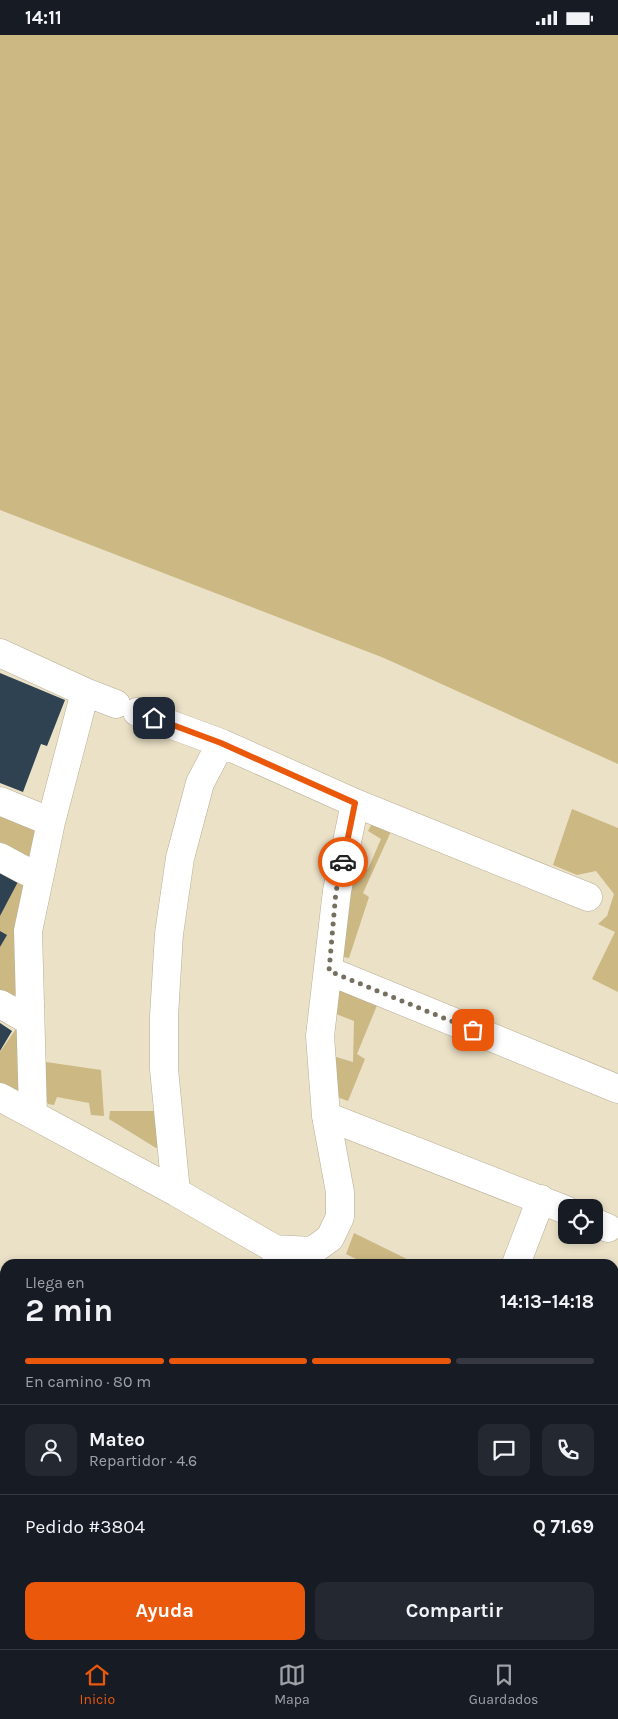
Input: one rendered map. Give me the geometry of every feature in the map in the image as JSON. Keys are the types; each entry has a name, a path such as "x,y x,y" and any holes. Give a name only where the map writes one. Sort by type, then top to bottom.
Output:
{"street":[{"path":"0,653 85,692 221,743 355,803 588,897"},
{"path":"32,1114 28,931 50,822 85,692"},
{"path":"176,1191 164,1069 164,1016 169,934 182,849 200,783 221,743"},
{"path":"0,801 50,822"},
{"path":"274,1249 312,1251 330,1238 340,1217 340,1192 326,1116 320,1036 329,971 336,891 355,803"},
{"path":"0,857 39,878"},
{"path":"329,971 618,1089"},
{"path":"0,1004 30,1021"},
{"path":"0,1097 176,1191 292,1259"},
{"path":"326,1116 558,1206"},
{"path":"518,1259 541,1199"}],"shaded area":[{"path":"0,35 618,35 618,764 384,658 0,510"},
{"path":"0,806 36,823 32,854 28,857 0,842"},
{"path":"572,809 618,828 618,992 592,979 615,932 598,924 607,916 614,894 596,871 577,875 553,865"},
{"path":"374,819 393,827 363,893 369,897 349,958 337,956 352,862 368,869 381,839 368,831"},
{"path":"19,880 30,883 17,991 13,999 0,996 0,947 6,935 0,931 0,916"},
{"path":"345,989 378,1003 357,1054 365,1059 348,1101 337,1097 333,1056 353,1062 354,1021 336,1014 337,991"},
{"path":"18,1026 21,1097 0,1087 0,1052"},
{"path":"46,1062 101,1070 104,1116 91,1115 89,1103 57,1097 54,1105 48,1104 44,1096"},
{"path":"110,1111 155,1111 163,1145 156,1148 109,1119"},
{"path":"354,1233 407,1259 356,1259 346,1254"}],"building":[{"path":"0,673 65,700 47,746 41,744 23,792 0,783"},
{"path":"0,871 19,880 0,916"},
{"path":"0,931 7,935 0,947"},
{"path":"0,1023 12,1031 0,1051"}],"way so far":[{"path":"343,862 336,891 329,971 473,1030"}],"route":[{"path":"154,718 221,743 355,803 343,862"}]}
